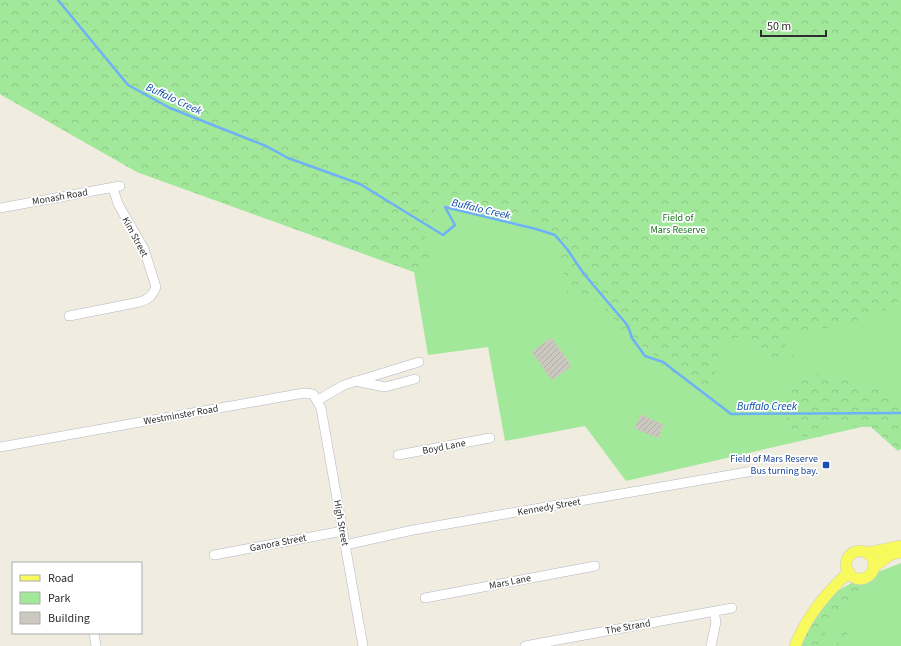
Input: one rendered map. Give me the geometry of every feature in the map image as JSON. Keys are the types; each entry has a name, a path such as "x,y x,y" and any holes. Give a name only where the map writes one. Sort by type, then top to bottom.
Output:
{"main road":[{"path":"901,546 867,553 859,551 852,554 847,560 849,572 855,577 863,578 870,574 874,567 884,559 901,552"},
{"path":"867,553 872,559 874,567"},
{"path":"795,646 812,612 825,596 849,572"}],"street":[{"name":"Monash Road","path":"0,208 116,187"},
{"name":"Kim Street","path":"69,316 140,302 148,299 154,293 156,287 144,249 118,204 116,187"},
{"path":"318,400 344,385 419,362"},
{"path":"355,381 385,387 416,379"},
{"name":"Westminster Road","path":"0,447 304,393 313,394 318,400"},
{"name":"High Street","path":"318,400 321,408 363,646"},
{"name":"Boyd Lane","path":"398,456 490,438"},
{"name":"Kennedy Street","path":"345,545 413,530 752,471"},
{"name":"Ganora Street","path":"214,556 343,531"},
{"name":"Mars Lane","path":"425,598 595,566"},
{"name":"The Strand","path":"525,646 732,608"},
{"path":"711,646 716,622 714,612"},
{"path":"94,634 96,646"}],"green space":[{"name":"Field of Mars Reserve","path":"0,0 901,0 901,418 626,481 585,426 505,441 488,347 428,355 414,272 137,172 0,94"},
{"name":"Field of Mars Reserve","path":"0,0 901,0 901,299 887,308 858,321 827,328 779,335 797,362 770,362 745,335 718,342 719,366 707,390 663,368 651,352 627,337 610,314 595,299 567,294 557,238 524,216 503,217 442,197 424,228 429,263 414,272 137,172 0,94"},
{"path":"822,371 888,392 901,394 901,449 898,451 871,427 829,426 821,437 786,435 788,389"},
{"path":"901,563 901,646 799,646 836,592 857,580"},
{"path":"857,580 864,586 863,592 855,597 836,615 819,646 799,646 808,625 836,592"},
{"path":"901,612 901,619 892,620 888,615"},
{"path":"845,624 850,626 843,646 836,646"}],"building":[{"path":"551,338 568,361 570,367 552,380 532,352"},
{"path":"641,415 663,425 658,438 635,428"}],"waterway":[{"name":"Buffalo Creek","path":"58,0 128,85 170,108 266,146 288,158 360,184 443,235 455,225 445,207 555,235 567,249 584,274 628,326 632,338 645,356 663,362 731,414 901,413"}],"place":[{"name":"Field of Mars Reserve Bus turning bay.","path":"826,465"}]}
